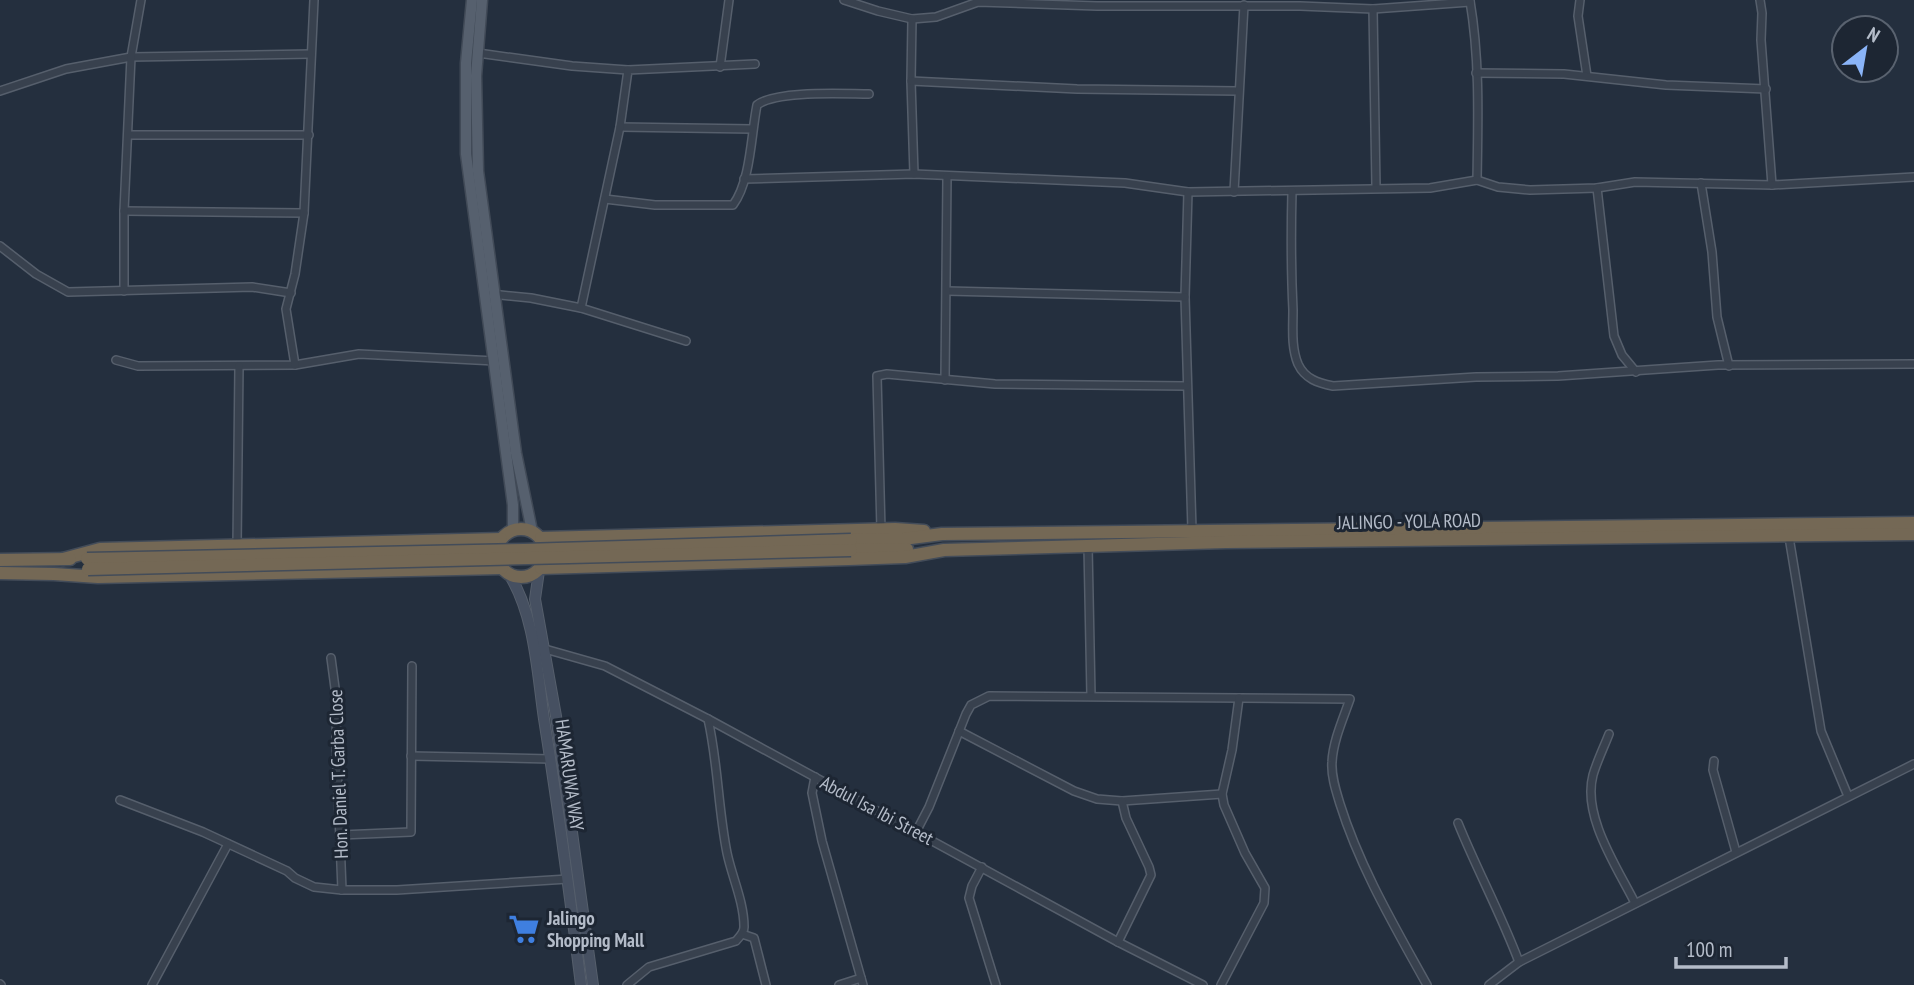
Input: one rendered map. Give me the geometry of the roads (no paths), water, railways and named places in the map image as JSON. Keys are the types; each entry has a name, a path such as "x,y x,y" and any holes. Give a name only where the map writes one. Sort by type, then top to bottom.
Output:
{"highway":[{"path":"851,545 942,534 1914,523"},
{"path":"0,560 63,558 100,549 501,539 513,530 523,529 536,535 881,530 942,534"},
{"name":"JALINGO - YOLA ROAD","path":"540,569 905,557 944,550 1226,542 1914,534"},
{"path":"0,573 64,574 98,578 505,571 519,577 530,576 540,569 546,552 536,535"},
{"path":"501,539 497,554 505,571"},
{"path":"63,558 88,564 851,545 944,550"},
{"path":"64,574 88,564"}],"main road":[{"path":"472,0 466,63 466,155 516,453 536,535"},
{"path":"482,0 476,123 478,171 495,361 513,505 513,530"},
{"path":"540,569 535,599 545,649 593,985"},
{"name":"HAMARUWA WAY","path":"505,571 523,600 551,760 582,985"}],"street":[{"path":"124,291 124,212 131,57 141,0"},
{"path":"295,365 286,309 304,214 314,0"},
{"path":"720,67 729,0"},
{"path":"844,0 912,19 936,17 978,2 1244,5 1301,3 1373,9 1470,1 1475,25 1477,180"},
{"path":"1580,0 1578,16 1587,76"},
{"path":"1759,0 1772,185"},
{"path":"1234,192 1244,5"},
{"path":"1373,9 1376,187"},
{"path":"912,19 914,174"},
{"path":"478,53 572,66 628,70 755,64"},
{"path":"0,91 66,69 131,57 311,54"},
{"path":"581,308 620,127 628,70"},
{"path":"1476,73 1587,76 1666,85 1766,89"},
{"path":"911,81 1077,89 1238,91"},
{"path":"605,199 655,205 733,205 740,196 757,105 764,99 808,94 869,94"},
{"path":"620,127 752,129"},
{"path":"129,135 309,135"},
{"path":"744,179 914,174 1125,183 1188,192 1234,192 1376,187 1430,188 1477,180 1512,190 1597,187 1635,182 1772,185 1914,177"},
{"path":"946,380 947,177"},
{"path":"1701,183 1712,252 1717,317 1729,366"},
{"path":"1597,187 1614,336 1622,355 1636,372"},
{"path":"1292,191 1290,246 1294,347 1305,374 1317,383 1333,386 1729,366 1914,363"},
{"path":"1188,192 1185,297 1192,530"},
{"path":"124,212 304,214"},
{"path":"0,246 36,274 68,292 252,287 290,293"},
{"path":"947,291 1185,297"},
{"path":"491,294 531,298 581,308 686,341"},
{"path":"116,360 138,366 295,365 359,355 495,361"},
{"path":"237,546 239,366"},
{"path":"881,530 877,376 887,374 995,384 1188,386"},
{"path":"1789,537 1821,731 1848,796"},
{"path":"1088,547 1091,696"},
{"name":"Abdul Isa Ibi Street","path":"545,649 605,666 1203,985"},
{"name":"Hon. Daniel T. Garba Close","path":"331,658 337,703 342,890"},
{"path":"341,835 411,832 412,666"},
{"path":"916,832 971,705 989,696 1350,699 1331,762 1335,787 1347,826 1386,911 1427,985"},
{"path":"1222,985 1264,903 1265,888 1245,853 1224,805 1222,794 1232,750 1239,698"},
{"path":"627,985 649,967 736,940 744,928 725,841 718,764 708,719"},
{"path":"958,731 1074,791 1097,799 1122,801 1222,794"},
{"path":"1609,734 1592,777 1591,805 1598,828 1635,903"},
{"path":"411,756 551,760"},
{"path":"1714,761 1713,770 1736,852"},
{"path":"1489,985 1519,962 1914,764"},
{"path":"816,777 812,793 822,841 862,982 839,985"},
{"path":"120,800 203,832 287,871 314,887 397,890 568,878"},
{"path":"1118,942 1150,875 1149,867 1126,818 1122,801"},
{"path":"1458,823 1483,884 1500,912 1519,962"},
{"path":"152,985 228,844"},
{"path":"982,867 969,898 996,985"},
{"path":"742,934 754,938 766,985"}],"place":[{"name":"Jalingo Shopping Mall","path":"524,929"}]}
